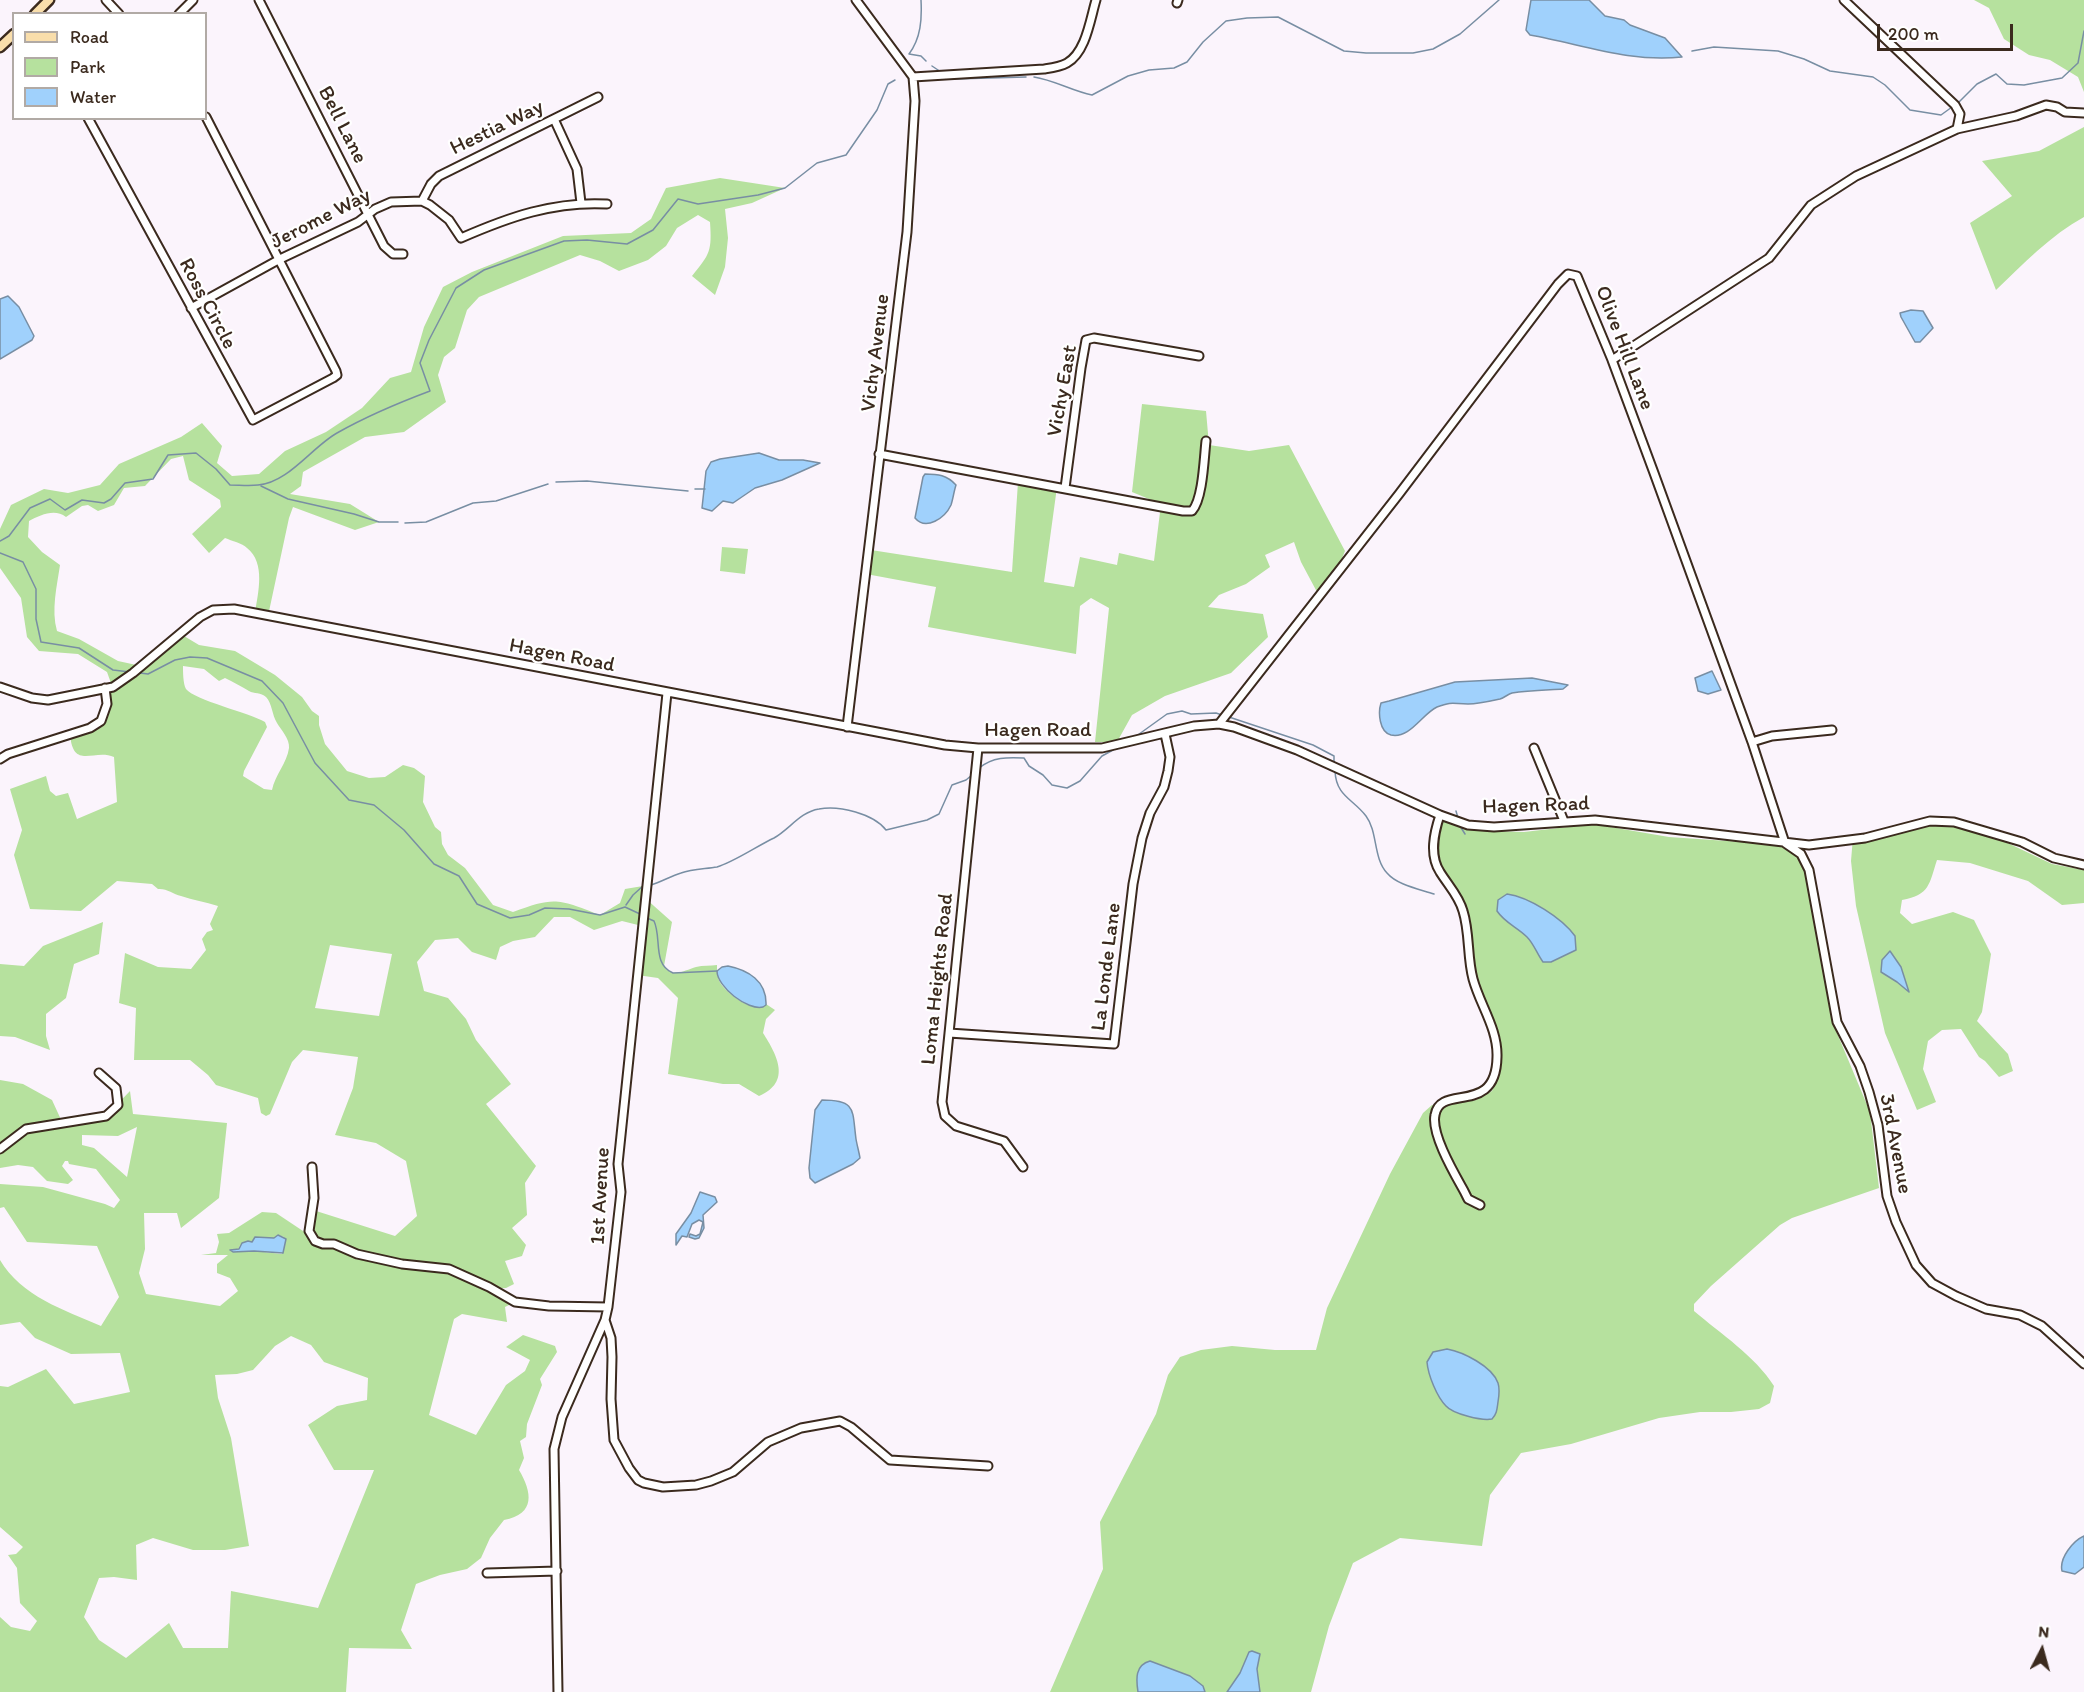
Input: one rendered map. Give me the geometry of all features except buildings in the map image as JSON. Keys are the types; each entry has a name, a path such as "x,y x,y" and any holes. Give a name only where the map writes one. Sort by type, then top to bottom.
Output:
{"main road":[{"path":"37,12 49,0"},
{"path":"0,47 12,36"}],"street":[{"path":"106,0 117,12"},
{"path":"181,12 193,0"},
{"name":"Bell Lane","path":"259,0 388,251 393,254 404,254"},
{"path":"856,0 913,77 1060,66 1072,59 1084,42 1096,0"},
{"path":"1844,0 1954,105 1960,114 1957,129"},
{"name":"Vichy Avenue","path":"847,727 907,232 915,101 913,77"},
{"name":"Hestia Way","path":"422,201 431,184 439,176 598,97"},
{"path":"1612,360 1769,258 1811,205 1856,176 1957,129 2016,116 2046,105 2057,107 2065,112 2084,113"},
{"path":"554,118 577,169 581,203"},
{"path":"207,119 280,259"},
{"name":"Ross Circle","path":"89,120 253,420 337,375 280,259"},
{"path":"422,201 449,220 461,238 522,214 581,203 607,204"},
{"name":"Jerome Way","path":"191,308 280,259 358,222 391,202 422,201"},
{"name":"Olive Hill Lane","path":"1219,724 1568,274 1572,273 1580,280 1612,360 1752,742 1785,843"},
{"name":"Vichy East","path":"1065,488 1086,340 1094,338 1199,356"},
{"path":"879,454 1192,511 1196,507 1199,496 1206,441"},
{"name":"Hagen Road","path":"0,687 32,698 48,700 113,687 200,617 213,610 227,609 934,743 978,748 1102,748 1194,726 1219,724 1234,727 1297,750 1440,815 1465,824 1494,827 1595,820 1809,845 1865,838 1930,821 1954,822 2022,842 2068,863 2084,865"},
{"path":"0,759 8,754 90,728 101,722 107,704 105,688"},
{"name":"1st Avenue","path":"558,1692 555,1439 562,1417 609,1307 621,1192 618,1164 667,693"},
{"path":"1752,742 1772,736 1832,730"},
{"name":"La Londe Lane","path":"949,1033 1114,1044 1133,884 1142,837 1150,813 1164,787 1168,771 1170,757 1165,734"},
{"name":"Loma Heights Road","path":"978,748 942,1102 945,1116 956,1126 1004,1141 1023,1167"},
{"path":"1534,748 1564,821"},
{"path":"1440,815 1434,837 1435,856 1440,872 1452,887 1463,911 1473,979 1491,1023 1497,1057 1493,1079 1488,1089 1476,1095 1454,1098 1442,1104 1436,1111 1435,1125 1468,1199 1480,1205"},
{"name":"3rd Avenue","path":"1785,843 1801,854 1809,870 1837,1022 1860,1066 1869,1092 1878,1125 1887,1196 1896,1222 1916,1264 1932,1283 1956,1296 1986,1309 2020,1315 2042,1326 2084,1364"},
{"path":"0,1149 27,1129 106,1116 118,1106 116,1088 99,1073"},
{"path":"312,1167 314,1198 309,1231 315,1241 322,1244 334,1244 363,1255 402,1264 449,1269 515,1302 549,1306 609,1307"},
{"path":"605,1320 612,1358 614,1440 629,1468 638,1480 644,1483 663,1487 696,1485 711,1481 733,1472 768,1442 801,1428 840,1422 851,1427 890,1460 988,1466"},
{"path":"487,1573 557,1571"}],"green space":[{"path":"1974,0 2084,0 2084,92 2078,77 2050,60 2029,55 2004,39 1989,8"},
{"path":"2084,127 2084,217 2049,241 1996,290 1970,223 2012,196 1982,161 2039,151"},
{"path":"720,178 785,188 752,203 725,209 728,238 725,267 715,295 692,276 706,257 711,240 710,222 698,215 677,228 666,246 648,260 619,271 600,261 580,255 479,297 467,310 455,348 444,357 438,375 446,402 404,432 365,437 303,472 301,486 290,494 350,504 379,522 355,530 293,507 268,616 255,613 259,570 253,554 242,545 225,538 209,553 192,534 221,507 220,500 189,480 183,456 171,459 145,486 124,488 114,505 98,511 88,505 82,506 66,517 52,513 29,521 28,537 42,552 60,565 55,606 57,631 79,639 118,661 141,666 179,633 199,645 235,651 275,675 302,697 312,711 319,716 319,725 325,744 347,771 369,778 385,777 403,765 414,768 425,776 423,802 435,827 441,832 442,844 448,855 465,868 493,905 513,912 539,903 557,902 600,915 620,903 625,889 643,886 645,898 672,922 664,966 667,970 675,973 699,966 717,965 720,982 736,998 755,1007 766,1004 775,1010 766,1019 763,1033 777,1059 779,1068 776,1083 759,1096 739,1084 723,1084 668,1074 678,998 658,978 637,975 642,926 622,921 594,930 570,917 554,917 535,937 513,941 500,947 496,960 472,952 458,938 435,940 417,962 424,991 448,998 466,1019 476,1040 511,1084 486,1104 536,1166 525,1183 527,1215 512,1228 526,1245 522,1256 505,1261 514,1284 506,1288 491,1289 513,1303 505,1307 507,1322 462,1314 454,1319 429,1415 476,1435 506,1385 525,1371 530,1360 506,1347 523,1335 555,1346 557,1352 540,1379 542,1385 527,1424 526,1437 520,1441 524,1458 519,1470 527,1486 526,1507 522,1513 504,1520 490,1538 481,1558 467,1569 440,1575 416,1584 401,1630 412,1649 349,1648 346,1692 0,1692 0,1617 11,1627 30,1631 37,1621 20,1603 17,1568 8,1555 16,1554 23,1547 0,1527 0,1386 8,1387 46,1369 74,1404 130,1392 120,1353 71,1354 35,1338 20,1322 0,1325 0,1260 9,1273 31,1292 58,1308 101,1326 119,1297 97,1246 27,1242 4,1207 0,1208 0,1184 43,1187 114,1208 120,1200 96,1169 69,1164 68,1161 65,1161 62,1166 73,1180 68,1184 47,1181 33,1167 18,1165 0,1168 0,1080 23,1084 52,1100 63,1124 106,1116 130,1091 133,1114 227,1123 219,1198 181,1228 177,1213 144,1213 145,1249 139,1273 146,1294 220,1306 238,1291 230,1278 217,1273 217,1264 228,1255 201,1255 216,1253 219,1242 217,1234 229,1233 262,1212 276,1213 309,1235 313,1210 395,1236 417,1216 406,1161 376,1143 335,1135 353,1088 358,1057 303,1050 292,1062 270,1114 266,1116 261,1113 258,1098 216,1085 190,1060 134,1060 136,1008 119,1003 125,953 158,967 191,969 206,950 202,939 207,932 213,930 210,924 218,906 158,889 152,884 117,881 81,911 30,909 14,855 22,830 10,789 46,776 50,791 56,796 68,793 77,819 117,802 114,757 80,755 75,752 70,734 101,721 107,704 105,688 112,686 107,672 78,654 39,651 27,637 21,598 0,568 0,529 11,505 44,489 68,493 100,485 119,464 181,437 202,423 222,446 217,463 232,476 259,474 285,451 326,432 362,408 390,378 411,372 424,327 443,287 472,272 563,236 631,233 651,219 666,188","holes":["183,666 204,669 219,681 225,678 266,697 275,720 289,745 286,759 272,790 264,789 243,776 267,727 265,722 200,698 186,689","330,945 392,954 379,1016 315,1008","137,1127 127,1177 94,1148 82,1145 82,1135 118,1136","278,1235 284,1237 282,1254 254,1251 233,1252 234,1249 239,1249 240,1245 254,1241 256,1237 274,1238","291,1336 311,1345 324,1362 368,1378 367,1400 337,1406 308,1425 334,1470 374,1470 318,1608 231,1591 228,1648 183,1648 169,1623 126,1658 99,1640 84,1617 99,1578 137,1580 136,1545 153,1538 193,1550 225,1550 249,1546 231,1438 218,1398 215,1375 237,1374 253,1370 275,1346"]},
{"path":"1142,404 1206,411 1209,445 1249,451 1289,445 1345,551 1336,573 1317,592 1301,562 1294,542 1265,555 1270,567 1246,584 1219,595 1208,607 1263,614 1268,637 1231,673 1165,696 1132,715 1117,742 1095,742 1109,608 1091,598 1080,606 1076,654 928,627 936,587 866,574 871,550 1012,572 1018,482 1057,487 1044,582 1074,587 1080,557 1117,565 1119,553 1154,561 1161,504 1132,492"},
{"path":"722,547 748,549 745,574 720,571"},
{"path":"1442,819 1468,830 1524,832 1593,824 1669,837 1786,845 1790,848 1805,868 1837,1033 1870,1112 1879,1188 1792,1218 1780,1225 1694,1304 1694,1311 1747,1355 1766,1375 1774,1386 1770,1403 1759,1409 1700,1412 1659,1418 1571,1444 1521,1453 1490,1495 1482,1546 1400,1538 1353,1563 1329,1626 1311,1692 1050,1692 1103,1569 1100,1522 1156,1414 1168,1375 1180,1357 1201,1350 1232,1346 1275,1350 1316,1350 1327,1308 1390,1174 1423,1113 1432,1105 1476,1100 1492,1091 1500,1070 1500,1053 1478,982 1464,904 1436,856 1435,838"},
{"path":"1928,822 1969,828 1993,836 2052,864 2084,870 2084,903 2062,905 2028,881 1970,863 1937,860 1927,887 1918,895 1902,900 1900,913 1912,924 1953,912 1974,920 1991,954 1982,1012 1977,1021 2008,1054 2013,1071 1999,1077 1979,1057 1961,1029 1942,1030 1928,1041 1923,1069 1936,1102 1917,1110 1885,1033 1856,906 1851,861 1853,837 1899,824 1921,825"},
{"path":"103,922 99,954 74,964 66,998 46,1014 46,1036 50,1050 15,1037 0,1036 0,964 24,966 43,946"}],"water":[{"path":"1531,0 1589,0 1605,16 1624,20 1630,25 1665,38 1682,57 1625,55 1530,35 1526,30"},
{"path":"8,296 19,307 34,336 32,340 0,359 0,299"},
{"path":"1911,310 1923,311 1933,328 1920,342 1915,342 1901,317 1900,313"},
{"path":"759,453 779,460 820,463 782,480 755,488 733,503 723,501 712,511 702,508 706,471 711,462"},
{"path":"925,474 942,476 956,485 948,510 940,518 930,523 919,522 915,518"},
{"path":"1712,671 1721,690 1708,694 1698,691 1695,678"},
{"path":"1532,678 1568,685 1563,689 1512,693 1500,699 1480,703 1442,705 1431,710 1410,730 1398,735 1387,733 1382,726 1381,703 1455,682"},
{"path":"1507,894 1535,904 1562,922 1575,936 1576,950 1551,962 1543,962 1527,937 1497,911 1498,900"},
{"path":"1890,951 1901,967 1909,992 1881,972 1882,960"},
{"path":"728,966 743,970 760,983 766,1005 757,1007 742,1002 722,984 717,971"},
{"path":"822,1100 842,1102 851,1109 860,1158 853,1164 815,1183 810,1178 809,1168 815,1110"},
{"path":"700,1192 715,1197 717,1202 703,1215 704,1228 699,1238 689,1237 690,1234 696,1236 700,1234 703,1222 699,1220 692,1224 687,1237 682,1236 676,1245 676,1234 691,1213"},
{"path":"278,1235 286,1239 283,1253 233,1252 230,1250 239,1249 242,1243 252,1242 255,1237 274,1238"},
{"path":"1447,1349 1476,1361 1495,1377 1499,1392 1495,1415 1492,1419 1475,1418 1455,1412 1439,1397 1427,1362 1433,1352"},
{"path":"2084,1536 2084,1567 2075,1574 2062,1571 2068,1550"},
{"path":"1249,1652 1260,1654 1257,1669 1260,1692 1227,1692 1240,1673"},
{"path":"1150,1661 1190,1676 1203,1686 1205,1692 1138,1692 1139,1669"}],"waterway":[{"path":"921,0 920,28 909,54 921,56 926,61"},
{"path":"1034,77 1092,95 1128,76 1149,70 1174,68 1187,62 1203,42 1226,21 1247,18 1278,17 1344,51 1413,53 1433,49 1460,34 1499,0"},
{"path":"1958,103 1977,84 1996,74 2007,84 2024,85 2062,78 2078,63 2084,31"},
{"path":"1692,51 1714,47 1778,51 1804,59 1830,71 1873,77 1885,85 1910,110 1941,115 1952,107"},
{"path":"932,66 941,72"},
{"path":"954,79 1026,77"},
{"path":"0,541 9,536 30,508 50,499 65,510 82,500 104,503 111,499 125,483 153,479 168,455 196,453 216,469 230,485 258,485 279,478 337,433 383,410 430,391 420,363 429,340 456,288 484,270 564,241 587,240 627,244 653,230 678,199 698,204 758,195 785,188 817,163 846,155 877,110 888,84 895,80"},
{"path":"556,482 587,481 688,491"},
{"path":"405,523 426,522 473,503 496,501 548,484"},
{"path":"261,486 288,499 379,522 398,522"},
{"path":"695,489 705,489"},
{"path":"0,553 23,562 36,589 36,619 41,642 79,648 113,670 130,672"},
{"path":"140,673 148,674 175,660 190,657 207,658 262,681 283,703 315,763 349,800 374,805 404,830 434,864 459,876 477,904 510,918 529,915 545,908 569,909 600,915 625,907 640,914"},
{"path":"1135,737 1167,714 1182,711 1191,714 1216,713 1222,715"},
{"path":"1229,717 1313,745 1334,756 1334,762"},
{"path":"979,768 1000,758 1024,758 1029,766 1043,775 1052,785 1067,788 1080,781 1102,756 1113,750"},
{"path":"1335,771 1338,786 1342,792 1370,822 1380,860 1387,873 1402,884 1434,894"},
{"path":"651,885 677,874 717,867 731,861 774,838 806,814 819,809 836,808 856,812 873,819 886,830 927,820 939,814 952,785 972,775"},
{"path":"1456,811 1458,818"},
{"path":"1460,826 1465,834"},
{"path":"626,905 643,886"},
{"path":"647,918 654,921 660,957 666,969 673,973 717,971"}]}
